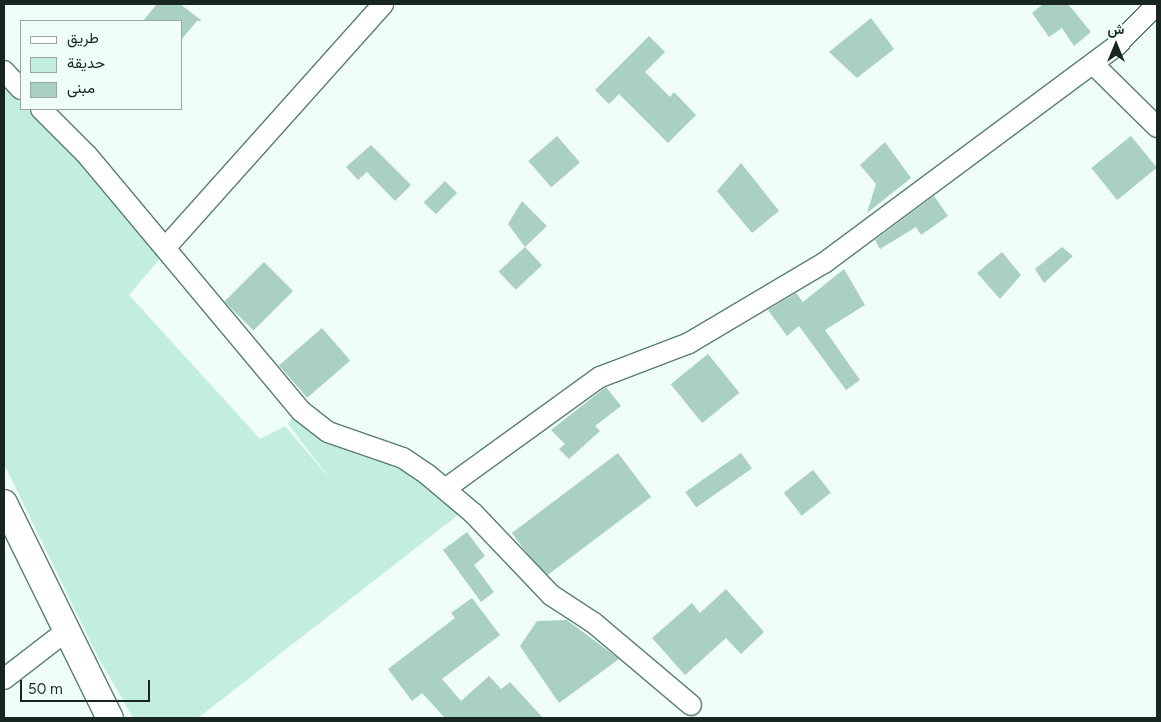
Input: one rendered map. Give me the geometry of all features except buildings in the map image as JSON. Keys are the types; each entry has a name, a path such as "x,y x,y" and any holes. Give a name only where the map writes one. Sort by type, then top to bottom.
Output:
{"street":[{"path":"166,247 383,4"},
{"path":"445,490 600,377 689,343 824,263 1093,64 1116,46 1157,4"},
{"path":"1093,64 1157,127"},
{"path":"4,71 20,87"},
{"path":"42,110 87,155 166,247 301,412 328,432 403,458 473,513 550,595 594,623 691,705"},
{"path":"4,503 110,718"},
{"path":"4,679 66,631"}],"green space":[{"path":"4,87 20,102 20,110 28,110 100,177 164,254 129,295 260,439 285,426 331,480 288,424 294,416 427,481 458,515 198,718 133,718 97,655 4,464"}]}
